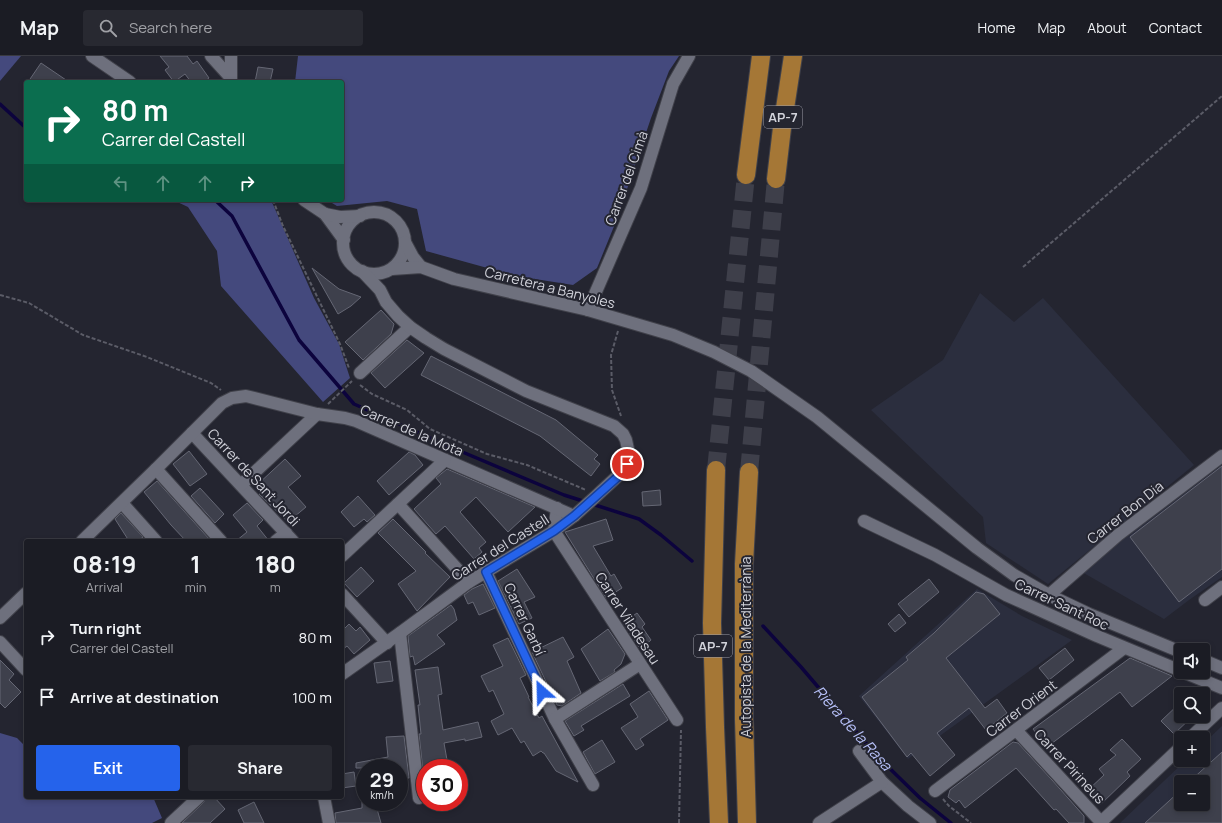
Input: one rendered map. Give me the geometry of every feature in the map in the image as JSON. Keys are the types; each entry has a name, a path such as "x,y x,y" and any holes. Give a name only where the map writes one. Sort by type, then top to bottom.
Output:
{"highway":[{"name":"AP-7","path":"746,175 761,56"},
{"name":"AP-7","path":"776,179 794,56"},
{"name":"AP-7","path":"716,470 712,623 719,823"},
{"name":"Autopista de la Mediterrània","path":"747,823 744,719 744,564 749,472"}],"street":[{"path":"92,56 127,80"},
{"path":"211,56 231,80"},
{"path":"231,56 231,80"},
{"name":"Carrer del Cimà","path":"588,310 641,188 674,84 689,56"},
{"path":"307,202 325,214 344,240"},
{"path":"325,214 340,217 360,216 375,212 390,217 401,227 405,242 421,268"},
{"path":"360,216 353,221 348,228 344,240 344,248 349,260 355,267 371,274 388,270 401,259 405,242"},
{"name":"Carretera a Banyoles","path":"388,270 421,268 454,279 588,310 672,336 751,371 817,417 976,548 1014,575 1049,595 1089,614 1174,649"},
{"path":"380,290 388,270"},
{"path":"362,271 380,290 386,302 398,316 410,327 444,348 526,391 614,426"},
{"path":"356,377 410,327"},
{"name":"Carrer de la Mota","path":"232,398 246,396 317,414 356,421 557,508 579,512"},
{"path":"84,539 222,403 232,398"},
{"path":"241,485 317,414"},
{"name":"Carrer del Castell","path":"344,673 400,634 469,582 554,531 579,512 593,495 621,474 627,464 629,454 623,434 614,426"},
{"name":"Carrer de Sant Jordi","path":"192,433 290,537"},
{"name":"Carrer Bon Dia","path":"1049,595 1118,535 1222,456"},
{"path":"344,554 445,460"},
{"path":"156,469 219,539"},
{"path":"122,503 154,539"},
{"path":"398,504 469,582"},
{"path":"554,531 557,508"},
{"name":"Carrer Sant Roc","path":"864,521 935,555 1006,595 1174,669"},
{"name":"Carrer Viladesau","path":"554,531 677,720"},
{"name":"Carrer Garbí","path":"486,572 555,719 593,786"},
{"path":"1205,600 1222,587"},
{"path":"0,618 24,595"},
{"path":"344,596 387,643"},
{"path":"400,634 416,772"},
{"path":"0,642 24,668"},
{"name":"Carrer Orient","path":"935,791 1124,648"},
{"path":"1210,663 1222,668"},
{"path":"555,719 640,664"},
{"name":"Carrer Sant Roc","path":"1200,679 1222,688"},
{"path":"1197,731 1222,708"},
{"name":"Carrer Pirineus","path":"1016,730 1100,822"},
{"path":"859,751 882,782 908,806 930,823"},
{"path":"1100,822 1174,753"},
{"path":"819,823 882,782"},
{"path":"171,823 197,799"},
{"path":"324,799 329,823"}],"path":[{"path":"1023,267 1222,96"},
{"path":"274,202 283,226 356,377 372,394 407,410 430,429 487,454 527,465 593,495"},
{"path":"0,294 29,303 83,335 147,357 211,383 232,398"},
{"path":"614,426 621,417 612,390 611,354 619,328"},
{"path":"327,405 356,377"},
{"path":"677,720 681,730 679,823"},
{"path":"935,791 949,806 971,823"}],"shaded area":[{"path":"0,56 21,56 0,81"},
{"path":"298,56 679,56 669,71 651,118 617,219 597,268 573,285 516,276 426,251 417,209 387,201 337,206 330,202 344,202 344,80 295,80"},
{"path":"177,202 272,202 314,298 339,344 350,378 323,402 221,286 217,251 188,207"},
{"path":"980,293 1014,322 1043,298 1194,465 1048,584 986,543 983,517 871,410 943,360"},
{"path":"1222,461 1222,577 1164,619 1082,572 1123,536"},
{"path":"977,589 1022,616 1072,640 908,759 859,696"},
{"path":"1222,726 1222,823 1120,823 1179,767 1210,767 1210,737"},
{"path":"0,733 17,738 24,745 24,799 154,799 162,818 152,823 0,823"}],"building":[{"path":"160,56 187,56 193,64 197,61 209,78 206,80 190,80 185,74 177,80 172,80 165,70 169,67"},
{"path":"41,63 66,80 29,80"},
{"path":"258,67 273,69 270,80 255,80"},
{"path":"312,268 339,289 361,297 351,306 338,314"},
{"path":"381,310 394,324 391,334 363,360 345,342"},
{"path":"407,340 424,353 385,388 371,373"},
{"path":"431,356 556,420 598,455 594,459 600,464 591,476 540,436 421,375"},
{"path":"189,451 207,474 190,486 173,464"},
{"path":"409,452 415,455 423,465 389,495 377,481"},
{"path":"285,459 301,476 288,487 306,507 288,522 259,494 262,491 257,485"},
{"path":"1222,466 1222,569 1179,602 1130,537"},
{"path":"447,469 535,507 508,532 476,497 460,512 486,542 479,548 482,552 474,559 445,526 436,534 414,509 441,484 436,478"},
{"path":"157,481 209,539 184,539 144,492"},
{"path":"200,488 224,514 215,523 191,496"},
{"path":"660,490 661,505 643,506 642,492"},
{"path":"358,496 375,515 367,522 364,519 354,527 341,512"},
{"path":"247,503 263,520 257,526 267,539 238,539 247,532 233,515"},
{"path":"121,513 143,537 140,539 128,539 115,519"},
{"path":"393,519 450,577 417,611 398,584 416,571 378,533"},
{"path":"606,519 613,540 593,546 611,576 614,574 622,588 606,598 565,532"},
{"path":"361,567 374,581 357,597 344,583"},
{"path":"517,569 535,597 524,602 532,618 519,624 498,581"},
{"path":"929,579 939,592 909,617 898,604"},
{"path":"483,584 495,608 479,615 473,602 468,604 464,595"},
{"path":"976,592 984,594 1000,614 946,658 985,708 997,699 1007,713 986,730 969,708 937,733 955,755 930,776 911,753 907,757 862,697 908,660 906,657 934,633"},
{"path":"451,605 454,609 457,620 437,635 445,644 415,665 413,656 410,657 408,636"},
{"path":"637,613 645,624 642,627 651,640 642,648 639,647 623,623"},
{"path":"899,614 906,623 895,632 888,624"},
{"path":"349,624 356,631 360,627 370,640 354,654 347,646 344,648 344,629"},
{"path":"608,629 625,654 621,664 614,670 615,672 600,681 581,649"},
{"path":"563,637 574,657 567,661 581,693 562,706 557,705 532,652"},
{"path":"508,638 526,675 520,678 528,697 539,718 542,716 578,782 556,771 541,751 533,756 524,741 521,743 512,728 498,735 491,721 504,714 493,690 489,692 481,676 503,666 493,645"},
{"path":"1065,648 1074,660 1049,680 1039,668"},
{"path":"1130,658 1172,676 1132,707 1120,692 1047,747 1033,729"},
{"path":"0,660 14,674 9,680 21,692 5,708 0,703"},
{"path":"390,661 393,681 377,683 374,663"},
{"path":"438,667 442,694 438,695 443,730 478,722 482,737 465,741 465,739 444,743 447,759 422,759 418,705 420,705 415,670"},
{"path":"623,684 630,696 581,726 584,730 574,736 565,721"},
{"path":"649,691 668,720 640,739 644,745 636,750 621,728 638,717 630,704"},
{"path":"1174,709 1174,723 1186,723 1177,731 1174,731 1174,734 1161,721"},
{"path":"404,736 407,759 377,759 388,757 386,737"},
{"path":"1122,739 1141,759 1127,772 1130,776 1100,805 1087,791 1104,775 1099,769 1116,755 1110,750"},
{"path":"602,740 615,762 595,774 583,752"},
{"path":"1013,742 1018,743 1084,816 1084,823 1069,823 1056,809 1054,810 1016,768 965,808 959,800 956,803 948,797 950,790"},
{"path":"1222,752 1222,823 1145,823 1174,796 1174,811 1210,811 1210,775 1197,775 1206,767 1210,767 1210,763"},
{"path":"354,772 356,786 344,788 344,774"},
{"path":"205,799 216,799 225,809 210,823 182,823 204,802"},
{"path":"254,802 264,823 244,823 238,810"},
{"path":"356,809 356,811 378,811 381,823 336,823 335,813"}],"waterway":[{"path":"0,104 24,126"},
{"path":"217,202 232,216 299,340 354,404 564,495 586,502"},
{"path":"592,504 639,519 692,561"},
{"name":"Riera de la Rasa","path":"763,626 801,667 877,756 920,798 951,823"}],"tunnel":[{"path":"716,470 746,175"},
{"path":"749,472 776,179"}],"route":[{"path":"542,692 486,572 554,531 574,516 621,474 627,464"}]}
